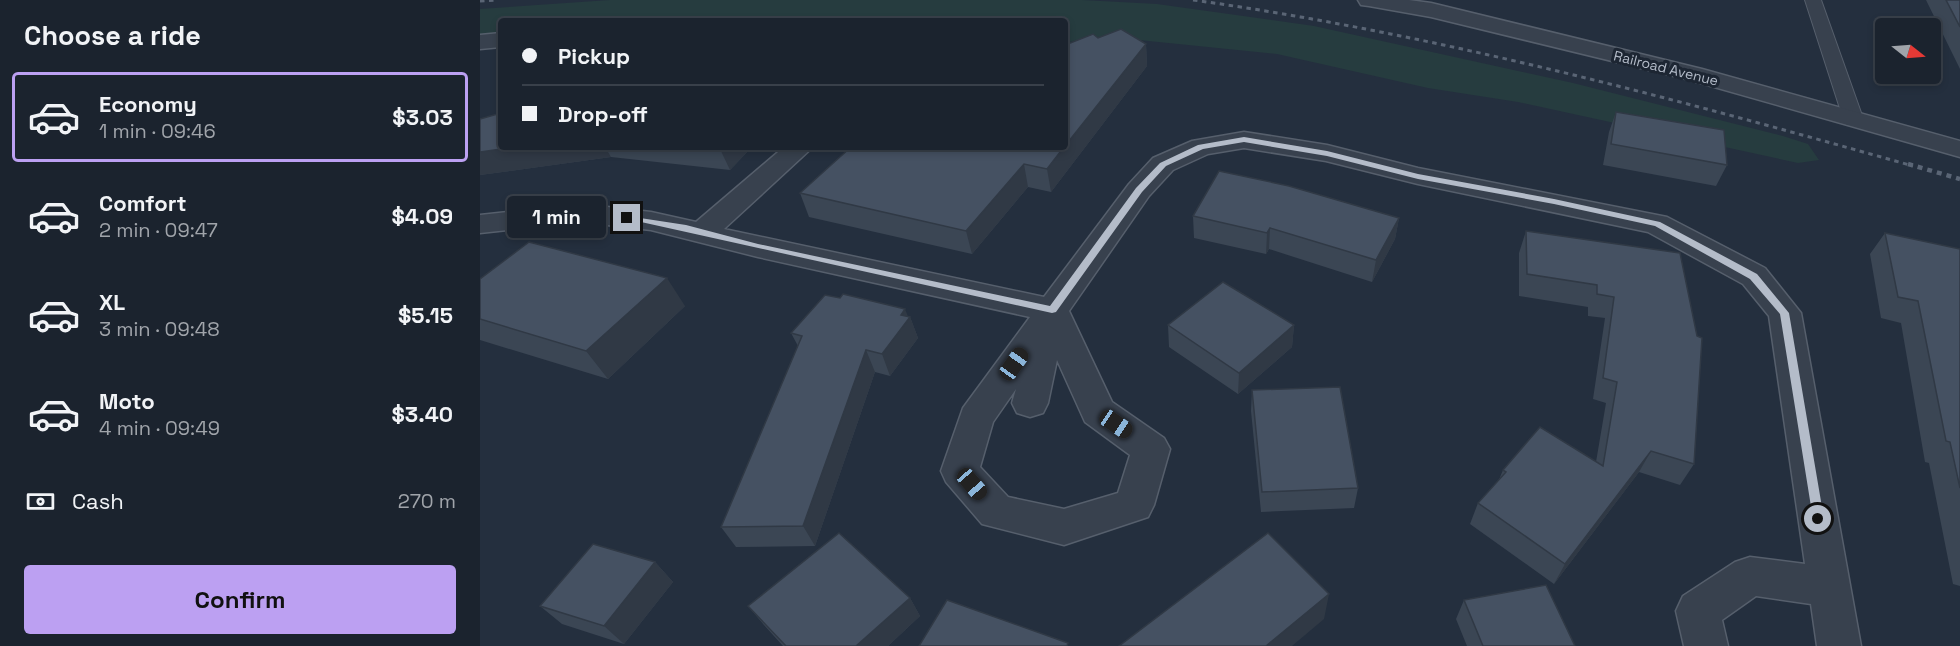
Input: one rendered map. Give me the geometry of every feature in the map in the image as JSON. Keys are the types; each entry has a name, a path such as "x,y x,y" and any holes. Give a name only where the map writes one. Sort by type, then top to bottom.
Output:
{"street":[{"name":"Railroad Avenue","path":"1369,0 1431,10 1694,74 1854,121 1960,149"},
{"path":"480,42 498,40"},
{"path":"1052,310 1098,412 1151,449 1134,505 1064,527 996,512 960,471 976,418 1052,310 1139,190 1163,165 1201,147 1244,140 1327,153 1418,176 1554,201 1657,224 1754,276 1785,313 1839,646"},
{"path":"703,232 797,150"},
{"path":"480,224 581,213 651,221 758,247 1052,310"},
{"path":"1030,403 1052,310"},
{"path":"1706,646 1698,611 1750,576 1830,587"}],"lane":[{"path":"1813,0 1854,121"}],"green space":[{"path":"610,0 1082,0 1157,4 1314,26 1573,83 1783,136 1808,144 1819,160 1798,163 1518,102 1428,88 1277,54 1129,39 1068,42 1068,18 498,18 498,35 480,37 480,9"}],"building":[{"path":"1946,0 1960,0 1960,27"},
{"path":"1121,29 1146,44 1068,142 1068,44 1093,34 1098,38"},
{"path":"1616,112 1724,130 1727,165 1611,144"},
{"path":"498,114 498,150 480,152 480,119"},
{"path":"848,150 1062,150 1047,169 1024,164 966,231 800,193"},
{"path":"1219,171 1289,186 1399,218 1376,260 1270,228 1267,233 1193,216"},
{"path":"1526,231 1680,253 1697,336 1702,338 1694,464 1651,451 1565,564 1478,503 1506,472 1503,470 1540,427 1603,466 1617,382 1603,378 1614,297 1597,294 1597,285 1527,274"},
{"path":"1885,233 1960,249 1960,488 1950,442 1946,441 1918,301 1898,297"},
{"path":"529,242 667,278 586,351 480,319 480,279"},
{"path":"1223,282 1294,325 1239,373 1168,325"},
{"path":"843,294 905,309 901,315 910,317 882,354 866,350 803,526 721,527 802,336 791,333 825,295 840,298"},
{"path":"1340,387 1358,488 1262,492 1252,390"},
{"path":"839,533 910,598 856,646 786,646 748,606"},
{"path":"1268,533 1329,594 1266,646 1119,646"},
{"path":"593,544 655,562 604,626 540,606"},
{"path":"1546,585 1575,646 1483,646 1464,600"},
{"path":"947,600 1068,643 1067,646 919,646"}],"railway":[{"path":"480,1 496,0"},
{"path":"1193,0 1284,14 1466,50 1645,93 1913,166"},
{"path":"1908,164 1960,179"}],"route":[{"path":"627,218 686,228 758,247 1052,310 1139,190 1163,165 1201,147 1244,140 1327,153 1418,176 1554,201 1657,224 1754,276 1785,313 1818,519"}]}
